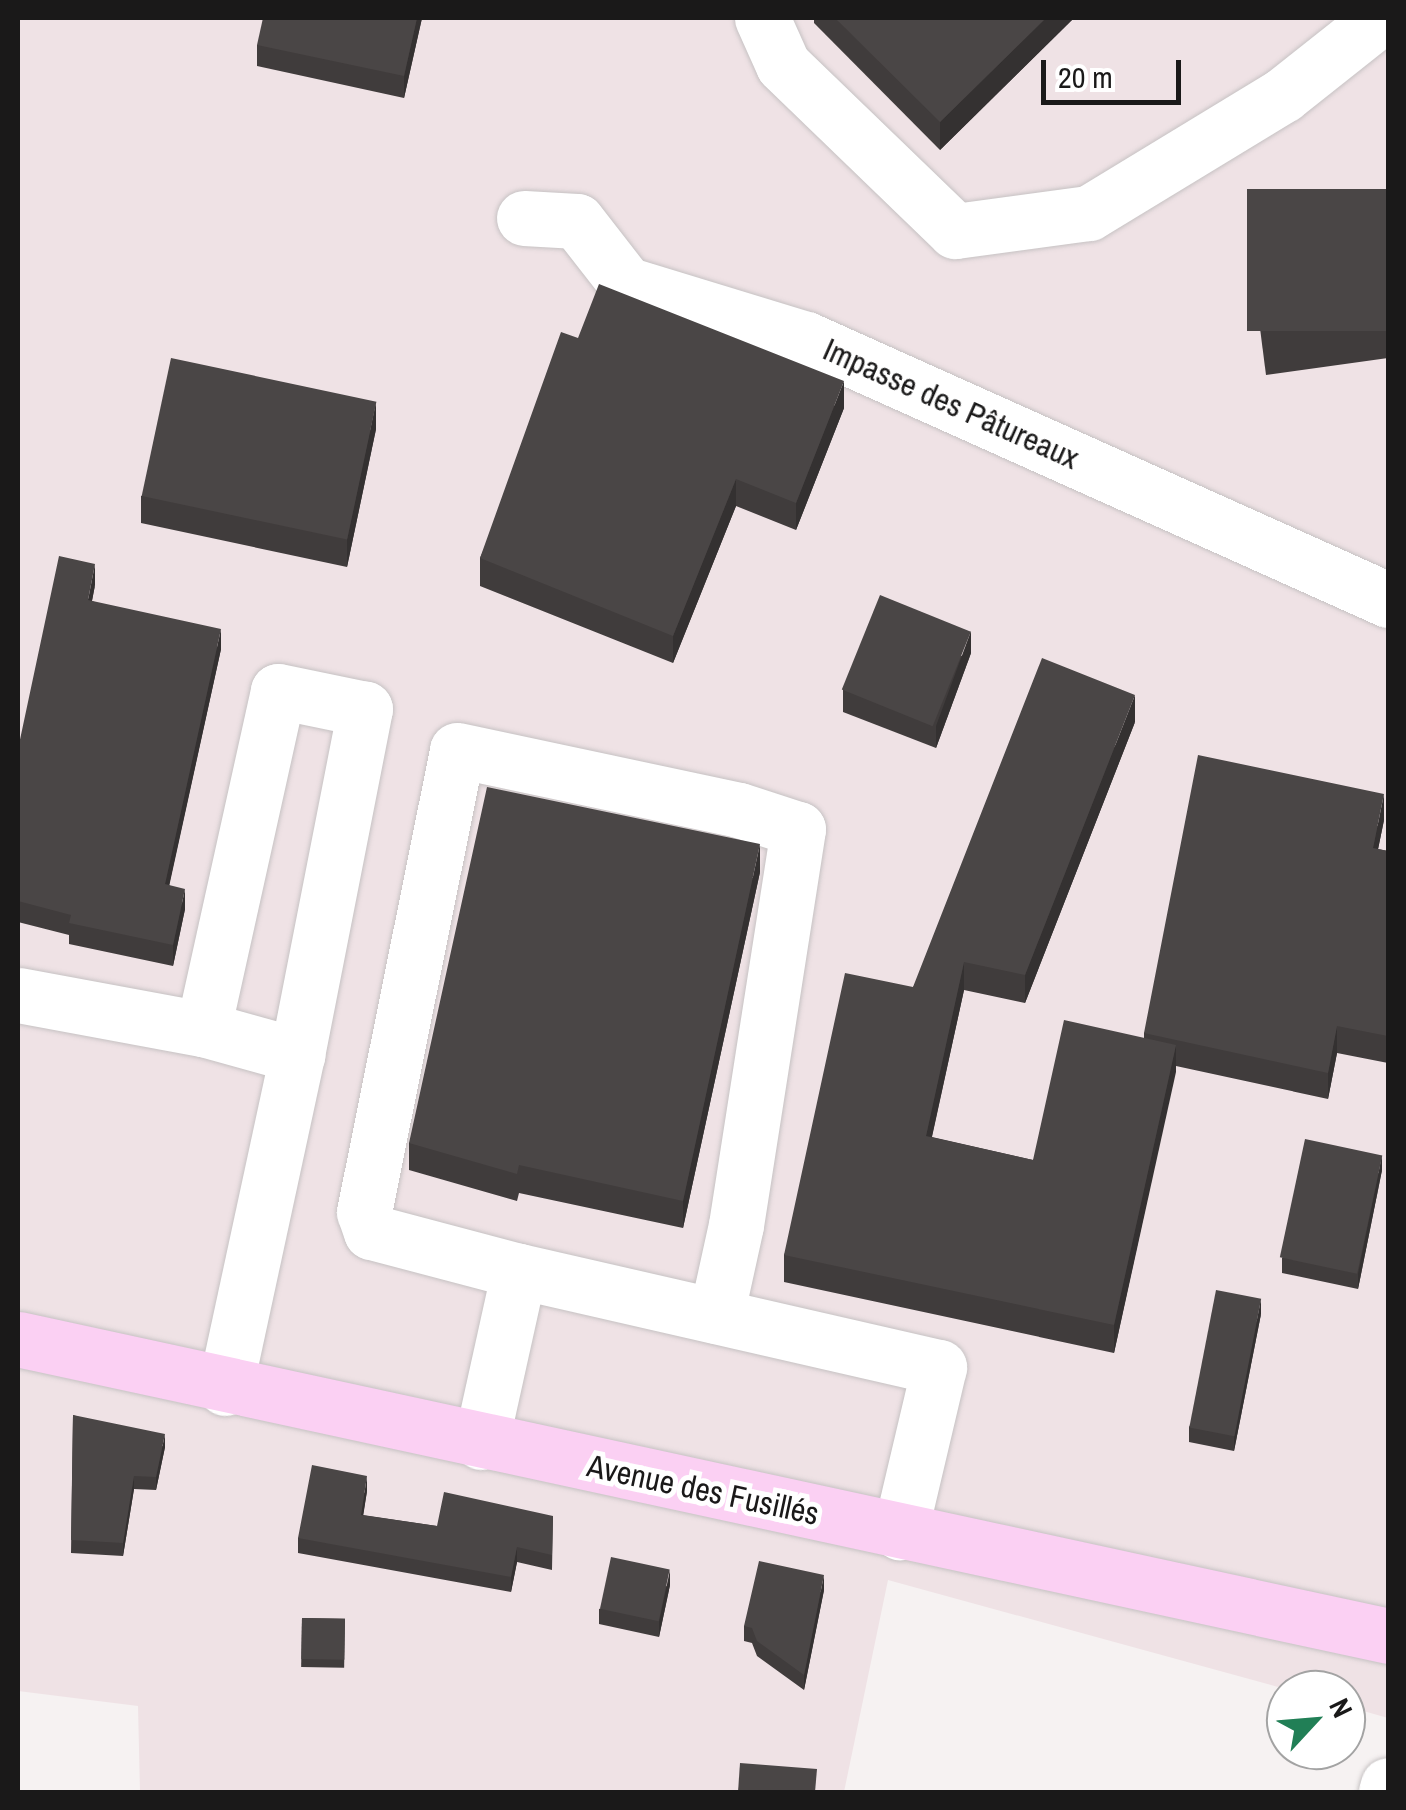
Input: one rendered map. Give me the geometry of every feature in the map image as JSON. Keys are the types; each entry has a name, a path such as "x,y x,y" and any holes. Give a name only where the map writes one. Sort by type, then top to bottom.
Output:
{"main road":[{"name":"Avenue des Fusillés","path":"18,1340 225,1388 1388,1636"}],"street":[{"path":"762,18 782,64 955,231 1088,213 1283,94 1380,18"},
{"name":"Impasse des Pâtureaux","path":"524,218 576,220 626,284 806,339 1388,600"},
{"path":"203,1029 278,691 365,709 297,1055 225,1388"},
{"path":"716,1316 736,1225 798,829 739,810 457,750 364,1212 371,1232 520,1271 716,1316 940,1367 900,1532"},
{"path":"19,996 203,1029 297,1055"},
{"path":"480,1442 520,1271"},
{"path":"1386,1792 1388,1785"}],"shaded area":[{"path":"18,18 1388,18 1388,1718 1366,1712 1366,1670 1266,1670 1266,1684 888,1580 844,1792 140,1792 138,1706 18,1691"}],"building":[{"path":"263,18 417,18 404,76 257,45"},
{"path":"835,18 1046,18 940,122"},
{"path":"1247,189 1388,189 1388,331 1247,331"},
{"path":"599,284 844,381 796,503 736,479 673,636 480,558 561,332 578,338"},
{"path":"171,358 376,402 347,540 142,496"},
{"path":"59,556 95,564 88,600 221,629 165,884 185,889 173,945 69,923 71,915 18,901 18,749"},
{"path":"880,595 971,632 933,726 842,690"},
{"path":"1042,658 1135,695 1025,975 964,962 926,1136 1033,1160 1064,1020 1176,1045 1114,1325 784,1255 845,973 913,987"},
{"path":"1198,755 1384,794 1373,848 1388,851 1388,1036 1337,1026 1328,1073 1144,1033"},
{"path":"487,787 760,844 683,1201 519,1165 517,1174 409,1143"},
{"path":"1305,1139 1382,1155 1357,1274 1280,1257"},
{"path":"1216,1290 1261,1299 1234,1436 1189,1427"},
{"path":"73,1415 165,1434 156,1477 134,1476 123,1543 71,1540"},
{"path":"312,1465 367,1476 361,1515 437,1526 444,1492 553,1516 552,1555 517,1547 511,1577 298,1538"},
{"path":"611,1557 670,1569 659,1621 600,1609"},
{"path":"759,1561 824,1575 804,1675 757,1641 752,1628 744,1626"},
{"path":"302,1618 345,1619 344,1660 301,1659"},
{"path":"740,1763 817,1769 815,1792 738,1792"}]}
